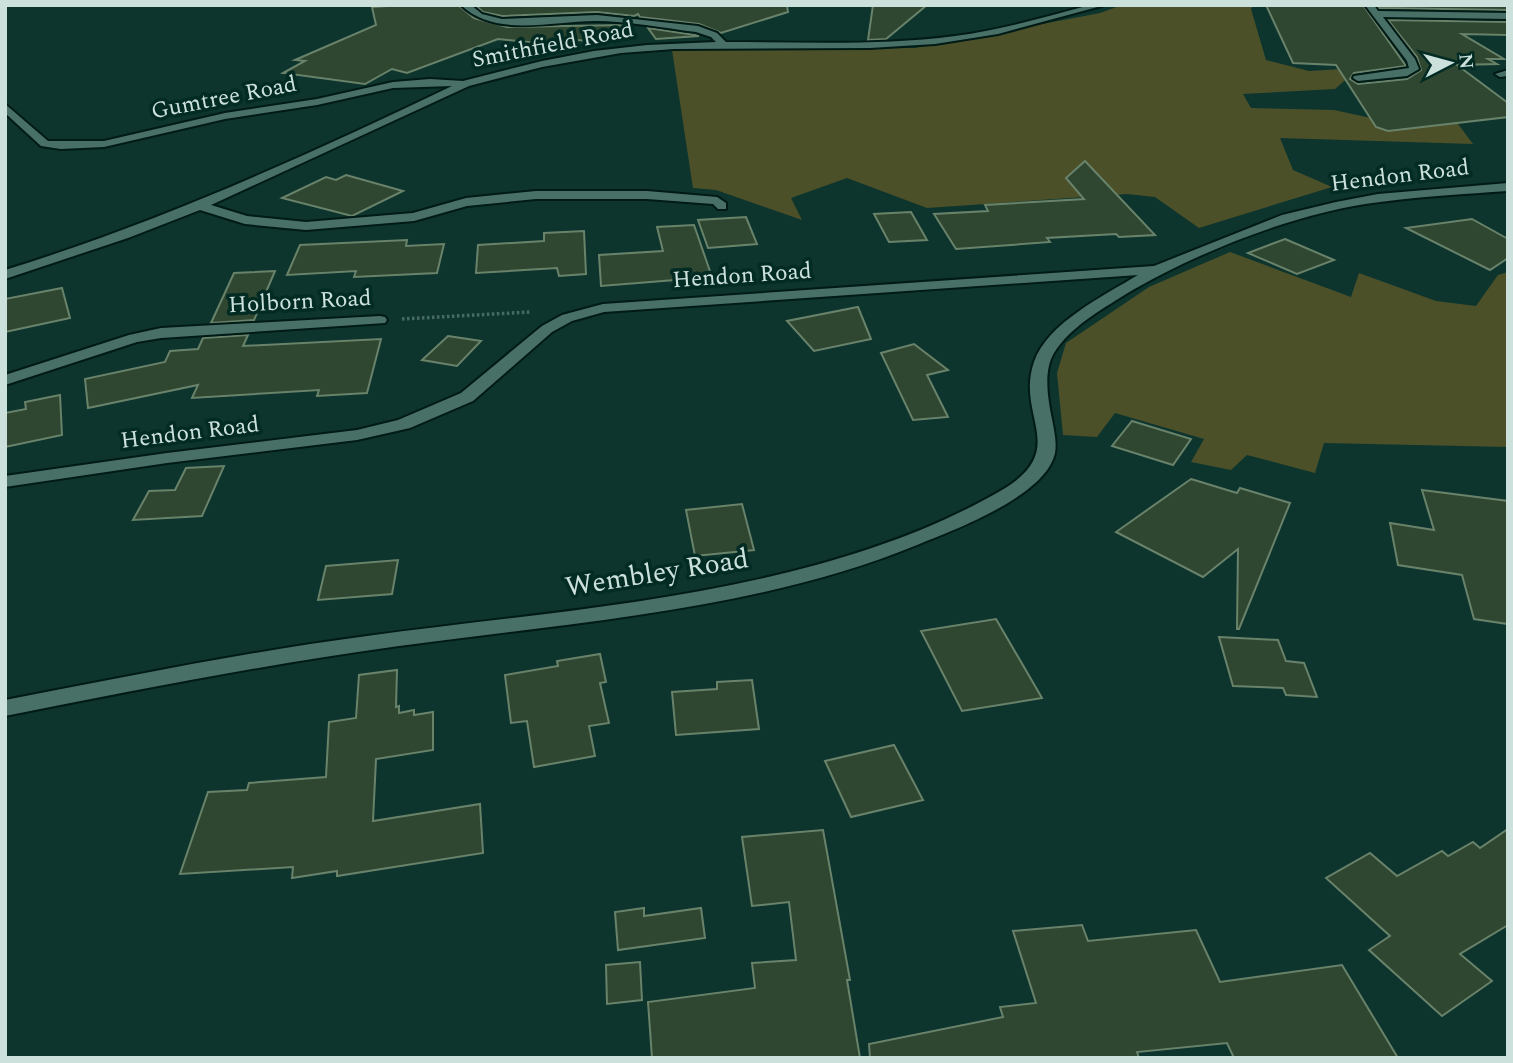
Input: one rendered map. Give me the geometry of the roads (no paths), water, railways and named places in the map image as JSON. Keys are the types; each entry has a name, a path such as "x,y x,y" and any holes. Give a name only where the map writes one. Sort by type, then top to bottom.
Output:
{"street":[{"path":"465,5 479,16 502,22 597,18 698,29 714,35 724,46"},
{"name":"Smithfield Road","path":"5,275 99,246 199,205 465,84 511,71 579,57 647,48 936,41 1014,28 1101,5"},
{"path":"1358,78 1407,73 1414,69 1412,61 1369,5"},
{"path":"1376,14 1508,16"},
{"name":"Gumtree Road","path":"5,107 45,144 86,146 225,116 317,102 393,85 430,82 465,84"},
{"name":"Hendon Road","path":"5,482 166,458 357,436 404,424 467,397 547,329 567,318 603,308 1156,270 1287,218 1336,206 1378,198 1508,187"},
{"path":"199,205 245,220 306,226 414,217 466,202 536,195 647,195 717,201 722,206"},
{"name":"Wembley Road","path":"5,708 323,649 661,604 800,578 887,551 1010,492 1037,473 1044,463 1048,447 1039,386 1041,361 1055,337 1156,270"},
{"name":"Holborn Road","path":"5,380 134,338 161,333 380,320"}]}
